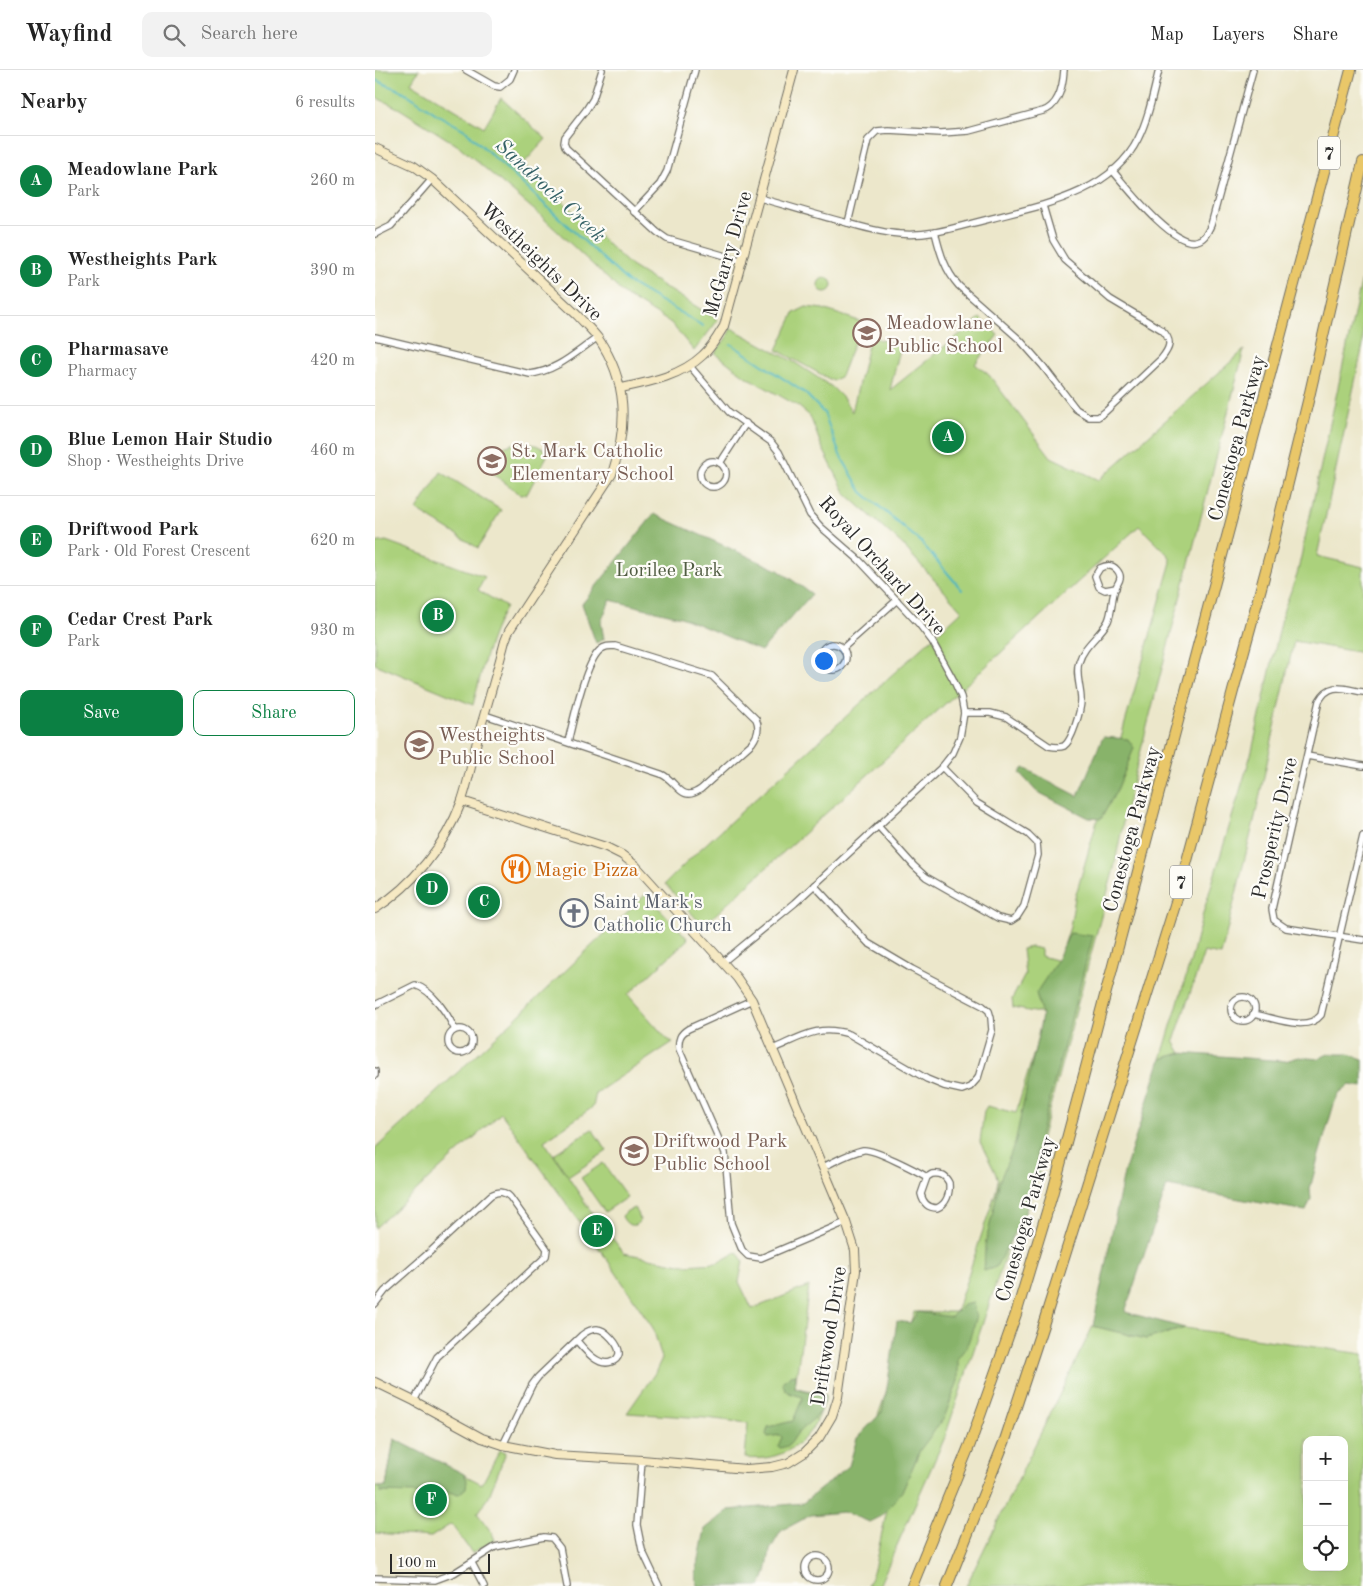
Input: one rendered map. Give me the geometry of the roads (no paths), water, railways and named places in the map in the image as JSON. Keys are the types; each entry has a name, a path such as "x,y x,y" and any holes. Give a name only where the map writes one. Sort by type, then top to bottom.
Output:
{"highway":[{"name":"Conestoga Parkway","path":"912,1586 973,1434 1016,1314 1052,1195 1351,70"},
{"name":"7","path":"947,1586 1008,1432 1175,905 1274,540 1363,162"}],"street":[{"path":"467,70 494,86 500,87 509,79 514,70"},
{"path":"603,70 593,100 567,133 564,143 570,152 634,212 667,239 743,261"},
{"path":"634,212 660,184 667,171 695,70"},
{"name":"McGarry Drive","path":"621,388 649,382 672,374 689,365 703,355 724,326 794,70"},
{"path":"848,223 869,140 877,131 941,133 969,131 1049,110 1058,99 1065,70"},
{"path":"760,198 848,223 898,234 935,232 1043,206 1071,196 1097,182 1112,170 1137,140 1148,115 1159,70"},
{"path":"1112,170 1138,202 1163,226 1182,239 1194,242 1205,237 1211,225 1253,70"},
{"name":"Westheights Drive","path":"375,148 414,166 432,179 577,315 597,338 610,359 621,388 623,417 620,451 612,474 509,631 461,801 448,831 437,849 400,890 376,906"},
{"path":"375,234 391,226 432,179"},
{"path":"935,232 943,262 950,276 1020,340 1076,409 1089,417 1097,417 1105,412 1161,359 1169,350 1170,342 1163,330 1110,299 1065,260 1053,240 1043,206"},
{"path":"375,338 530,374 544,372 557,366 597,338"},
{"name":"Royal Orchard Drive","path":"689,365 720,404 771,442 779,452 811,515 859,560 932,641 953,679 961,697 965,713 960,737 953,753 942,767 795,904 723,962"},
{"path":"720,464 746,423"},
{"path":"711,462 720,464 725,471 723,482 714,487 706,485 700,475 703,467 711,462"},
{"path":"965,713 990,713 1006,717 1049,746 1057,748 1068,742 1072,736 1081,704 1078,675 1080,660 1085,650 1103,630 1109,620 1120,577 1115,568 1109,565 1100,568 1095,576 1099,587 1105,590 1116,588"},
{"path":"843,648 897,600"},
{"path":"835,644 843,648 846,661 841,667 834,670 823,665 821,654 827,646 835,644"},
{"path":"485,715 661,774 681,791 688,794 693,794 701,789 752,742 757,737 759,728 755,719 713,676 615,646 608,646 601,650 594,658 588,670 568,742"},
{"name":"Prosperity Drive","path":"1363,692 1330,688 1319,701 1273,914 1274,920 1286,928 1363,940"},
{"path":"1307,756 1363,766"},
{"path":"878,826 914,866 927,876 998,918 1011,921 1017,917 1024,906 1038,855 1037,843 1027,834 977,803 942,767"},
{"name":"Driftwood Drive","path":"375,1382 482,1438 503,1445 555,1455 746,1469 772,1467 788,1463 804,1453 819,1438 832,1416 838,1397 854,1291 856,1259 851,1234 752,1000 745,988 636,866 622,855 606,847 461,801"},
{"path":"1253,1014 1301,1024 1312,1023 1319,1019 1323,1009 1363,836"},
{"path":"773,1049 813,1032 835,1029 849,1034 927,1079 961,1090 970,1087 978,1078 992,1030 989,1011 983,1006 912,969 868,943 814,885"},
{"path":"375,1005 415,985 426,990 448,1015 455,1030"},
{"path":"1237,998 1248,998 1254,1007 1253,1014 1247,1020 1239,1020 1231,1012 1232,1004 1237,998"},
{"path":"752,1000 688,1029 681,1034 678,1042 679,1049 725,1153 731,1223 742,1250 748,1256 761,1258 846,1222"},
{"path":"455,1030 466,1030 472,1038 471,1046 463,1053 454,1052 449,1046 448,1038 455,1030"},
{"path":"823,1167 855,1153 867,1150 927,1177 938,1174 944,1176 949,1183 947,1199 944,1204 937,1208 929,1207 922,1199 921,1194 927,1177"},
{"path":"375,1304 385,1291 491,1195 498,1192 503,1192 511,1197 547,1249 546,1256 542,1260 437,1358 414,1401"},
{"path":"503,1445 537,1377 589,1330 602,1330 617,1346 619,1353 616,1360 604,1364 586,1351 577,1341"},
{"path":"642,1460 637,1525 642,1550 659,1586"},
{"path":"375,1578 435,1580 454,1573 495,1547 544,1537 552,1538 560,1548 567,1586"},
{"path":"813,1557 821,1557 828,1564 828,1572 823,1578 812,1579 806,1573 806,1563 813,1557"},
{"path":"472,1563 484,1586"},
{"path":"810,1586 812,1579"}],"waterway":[{"name":"Sandrock Creek","path":"375,80 404,92 438,115 465,130 628,282 703,326"},
{"name":"Sandrock Creek","path":"731,344 805,393 824,413 840,455 862,492 921,542 962,590"}],"place":[{"name":"Meadowlane Public School","path":"867,333"},
{"name":"Meadowlane Park","path":"948,437"},
{"name":"St. Mark Catholic Elementary School","path":"492,461"},
{"name":"Westheights Park","path":"438,616"},
{"name":"Westheights Public School","path":"419,745"},
{"name":"Magic Pizza","path":"516,869"},
{"name":"Blue Lemon Hair Studio","path":"432,889"},
{"name":"Pharmasave","path":"484,902"},
{"name":"Saint Mark's Catholic Church","path":"574,913"},
{"name":"Driftwood Park Public School","path":"634,1151"},
{"name":"Driftwood Park","path":"597,1231"},
{"name":"Cedar Crest Park","path":"431,1500"}],"park label":[{"name":"Lorilee Park","path":"669,569"}]}
